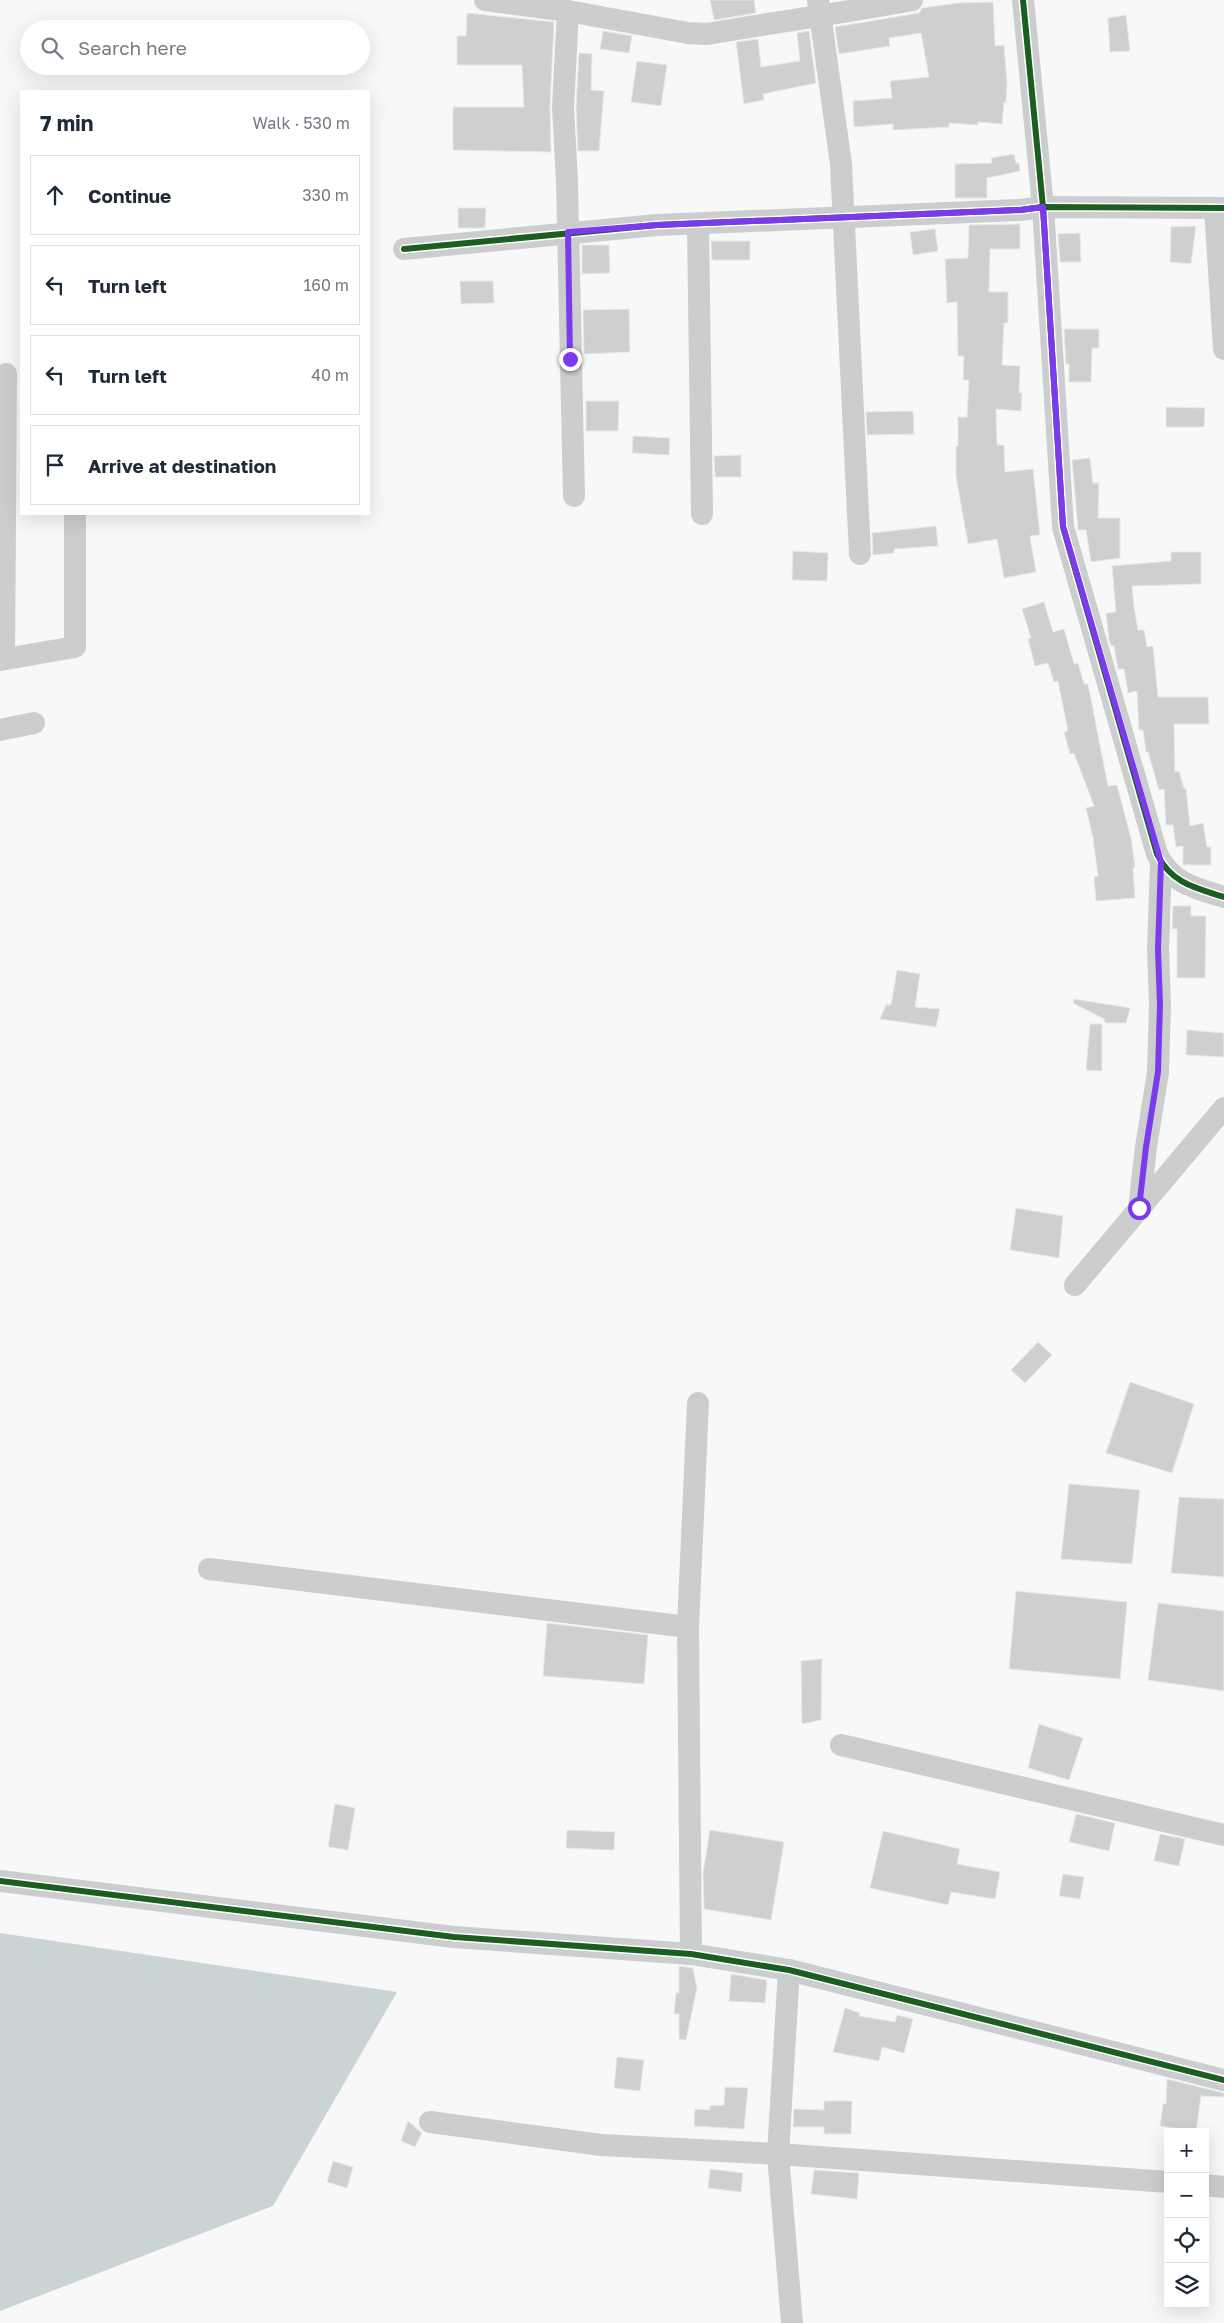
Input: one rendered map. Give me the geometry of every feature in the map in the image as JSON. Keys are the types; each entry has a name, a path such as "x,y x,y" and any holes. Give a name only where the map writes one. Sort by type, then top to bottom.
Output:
{"street":[{"path":"484,0 568,11 688,34 707,34 820,7 851,12 912,0"},
{"path":"1023,0 1043,207 1063,526 1161,862 1158,949 1160,1005 1158,1072 1146,1147 1139,1208"},
{"path":"820,7 841,164 860,554"},
{"path":"568,11 563,107 574,496"},
{"path":"404,249 568,232 698,224 1043,207 1219,208 1224,350"},
{"path":"698,224 702,514"},
{"path":"9,374 2,660 75,647 75,515"},
{"path":"0,730 34,723"},
{"path":"1161,862 1172,875 1185,885 1224,897"},
{"path":"1075,1285 1224,1108"},
{"path":"691,1954 688,1627 698,1403"},
{"path":"209,1569 688,1627"},
{"path":"842,1745 1224,1835"},
{"path":"0,1881 454,1937 691,1954 790,1970 1224,2080"},
{"path":"790,1970 778,2154 792,2323"},
{"path":"430,2122 601,2145 778,2154 1164,2182"},
{"path":"1209,2185 1224,2187"}],"shaded area":[{"path":"0,1933 397,1992 273,2206 0,2311"}],"building":[{"path":"710,0 754,0 756,13 714,20"},
{"path":"993,2 995,46 1004,45 1007,82 1002,124 978,122 978,125 949,123 949,127 893,130 893,124 854,127 853,101 892,98 890,81 929,77 921,33 889,38 890,46 839,54 835,27 919,13 922,8 958,3"},
{"path":"467,13 554,22 550,106 551,152 453,150 453,107 524,107 522,65 457,65 457,36 466,36"},
{"path":"1126,15 1130,51 1110,52 1108,18"},
{"path":"603,31 632,36 629,53 600,49"},
{"path":"809,31 816,83 763,94 764,100 744,104 736,42 758,39 761,67 800,61 797,33"},
{"path":"579,53 592,54 591,90 604,91 599,151 578,151 576,107"},
{"path":"637,61 667,65 661,106 631,102"},
{"path":"1014,154 1016,163 1019,163 1020,171 987,178 987,198 955,198 955,164 992,163 991,158"},
{"path":"458,208 486,208 485,228 458,228"},
{"path":"1020,224 1020,249 990,249 989,292 1008,292 1008,323 1004,323 1002,365 1020,366 1019,393 1022,393 1021,411 996,409 997,445 1004,445 1005,472 1033,469 1040,535 1030,536 1036,572 1004,578 997,539 968,544 956,476 956,446 958,446 958,417 967,417 969,380 963,380 964,356 958,356 957,302 947,303 945,259 968,258 969,225"},
{"path":"1196,226 1191,264 1170,262 1171,227"},
{"path":"935,229 938,251 913,255 910,232"},
{"path":"1080,233 1081,262 1060,262 1058,234"},
{"path":"711,241 750,241 750,260 712,260"},
{"path":"582,245 609,245 610,273 582,274"},
{"path":"460,281 493,281 494,303 461,304"},
{"path":"629,309 630,352 584,354 583,310"},
{"path":"1064,329 1099,329 1099,348 1092,348 1091,382 1069,382 1069,364 1066,364"},
{"path":"586,401 619,401 618,431 586,431"},
{"path":"1166,407 1205,408 1204,427 1166,427"},
{"path":"913,411 914,434 867,435 866,412"},
{"path":"633,436 670,438 669,455 632,453"},
{"path":"741,455 741,477 715,477 714,456"},
{"path":"1090,458 1093,483 1099,483 1098,518 1120,518 1120,558 1091,562 1086,530 1078,530 1072,460"},
{"path":"936,526 938,546 894,549 894,553 873,555 872,533"},
{"path":"793,551 828,553 827,581 792,580"},
{"path":"1171,552 1201,552 1201,584 1132,586 1134,607 1138,630 1144,630 1147,647 1153,646 1158,697 1208,697 1209,724 1174,724 1175,772 1179,771 1184,789 1186,788 1190,826 1203,823 1207,847 1211,847 1211,865 1183,865 1183,846 1176,847 1173,825 1166,825 1164,789 1159,790 1148,752 1146,752 1143,730 1139,730 1137,691 1128,693 1124,669 1118,669 1114,646 1111,646 1109,640 1106,613 1116,612 1112,566 1171,561"},
{"path":"1044,602 1053,632 1064,629 1074,664 1078,663 1084,684 1088,684 1108,786 1117,785 1131,838 1135,867 1133,868 1135,898 1096,901 1094,877 1098,876 1093,838 1086,808 1094,806 1074,753 1070,754 1064,732 1068,731 1058,681 1054,682 1048,663 1035,666 1028,639 1031,638 1022,609"},
{"path":"1173,906 1191,906 1191,916 1206,916 1205,978 1177,978 1177,929 1172,929"},
{"path":"897,970 920,974 915,1007 940,1009 936,1027 880,1019 886,1005 891,1005"},
{"path":"1074,999 1130,1008 1126,1023 1105,1023 1104,1019 1073,1003"},
{"path":"1090,1024 1102,1024 1102,1071 1086,1070"},
{"path":"1187,1030 1224,1033 1224,1057 1186,1055"},
{"path":"1016,1208 1063,1216 1059,1258 1010,1250"},
{"path":"1038,1342 1052,1355 1025,1383 1011,1370"},
{"path":"1130,1382 1194,1404 1172,1473 1106,1453"},
{"path":"1069,1484 1140,1490 1132,1564 1061,1559"},
{"path":"1179,1497 1224,1499 1224,1577 1171,1573"},
{"path":"1016,1591 1127,1602 1120,1679 1009,1669"},
{"path":"1158,1603 1224,1611 1224,1691 1148,1680"},
{"path":"547,1623 648,1635 644,1684 543,1676"},
{"path":"822,1659 821,1720 802,1724 801,1661"},
{"path":"1039,1724 1083,1738 1069,1780 1028,1768"},
{"path":"335,1804 355,1808 348,1850 328,1847"},
{"path":"1076,1814 1115,1823 1109,1851 1069,1842"},
{"path":"567,1830 615,1832 614,1850 566,1848"},
{"path":"710,1830 784,1842 771,1920 704,1909 703,1873"},
{"path":"883,1831 960,1849 957,1864 1000,1872 995,1899 951,1892 948,1905 870,1888"},
{"path":"1160,1834 1185,1839 1179,1866 1154,1861"},
{"path":"1063,1874 1084,1877 1080,1899 1059,1896"},
{"path":"679,1966 693,1968 697,1988 686,2040 679,2039 679,2014 674,2014 676,1993 679,1993"},
{"path":"731,1974 767,1980 765,2003 729,2001"},
{"path":"845,2008 860,2013 859,2016 895,2022 897,2015 913,2019 904,2053 882,2047 879,2061 833,2052"},
{"path":"617,2057 644,2060 640,2091 614,2088"},
{"path":"1167,2079 1224,2093 1224,2097 1201,2096 1196,2128 1160,2126 1163,2104 1166,2104"},
{"path":"725,2087 748,2088 744,2129 694,2126 695,2109 710,2110 710,2106 724,2105"},
{"path":"824,2101 852,2101 851,2134 824,2134 824,2127 793,2127 794,2109 824,2110"},
{"path":"408,2121 422,2133 415,2147 401,2141"},
{"path":"333,2161 353,2167 347,2188 327,2182"},
{"path":"710,2169 743,2173 741,2192 708,2188"},
{"path":"814,2170 859,2173 857,2199 811,2194"}],"cycle path":[{"path":"1023,0 1043,207 1063,527 1157,854 1169,872 1177,878 1194,887 1224,897"},
{"path":"404,249 657,225 1020,210 1043,207 1224,208"},
{"path":"0,1881 454,1937 691,1954 789,1970 1224,2080"}],"route":[{"path":"570,359 568,232 657,225 1020,210 1043,207 1063,526 1068,549 1076,570 1157,854 1161,862 1158,949 1160,1005 1158,1072 1146,1147 1139,1208"}]}
